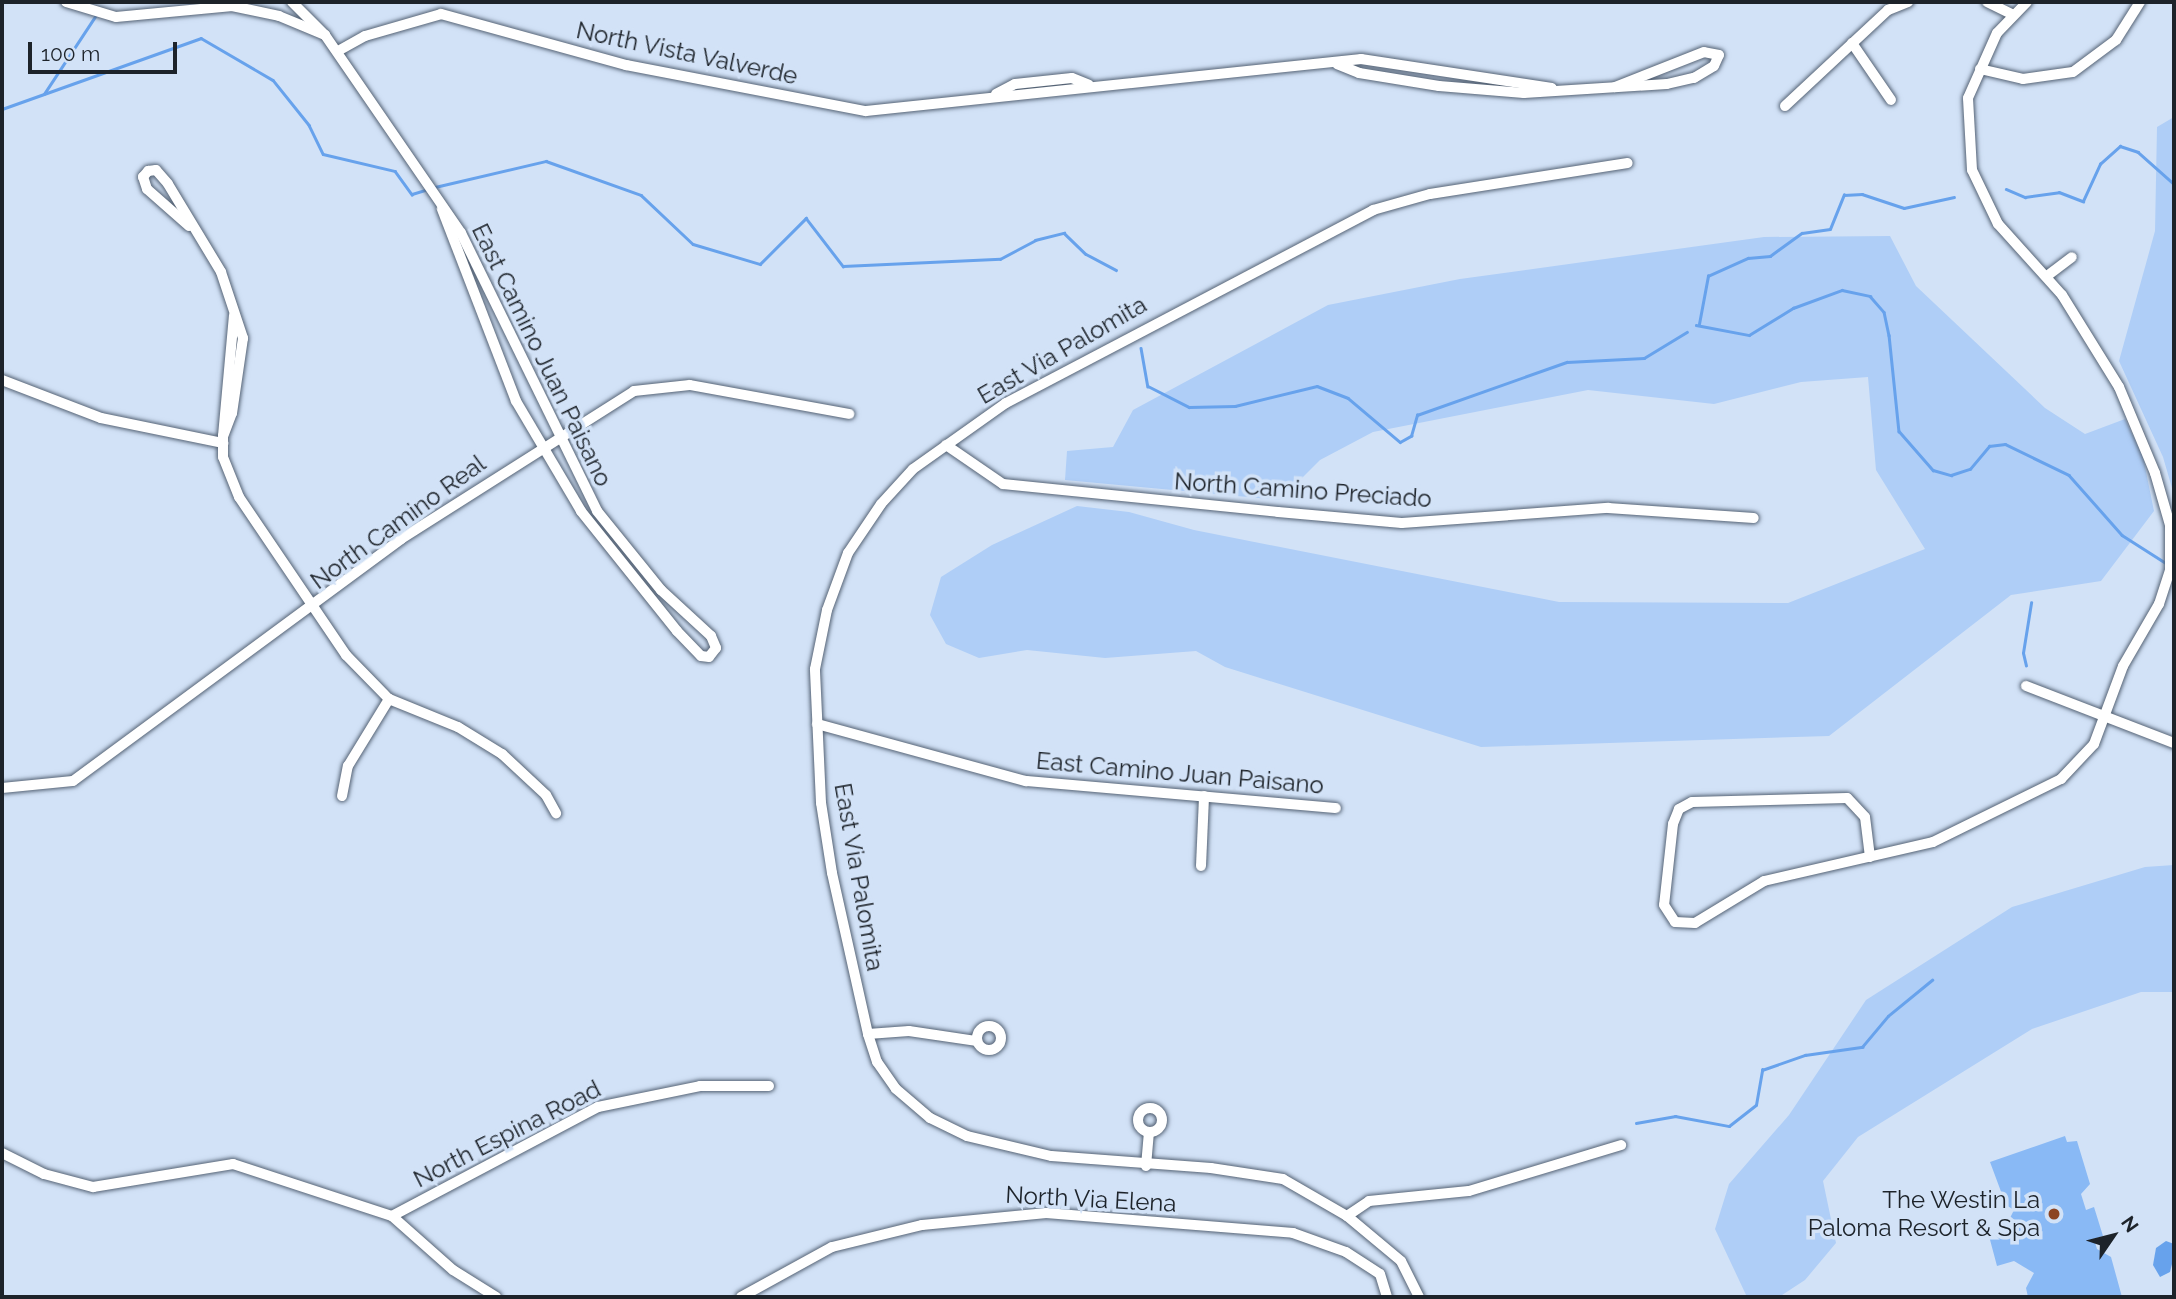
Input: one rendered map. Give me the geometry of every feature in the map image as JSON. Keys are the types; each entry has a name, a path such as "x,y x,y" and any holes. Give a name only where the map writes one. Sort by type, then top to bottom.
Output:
{"street":[{"name":"East Camino Juan Paisano","path":"66,2 116,17 195,4 232,6 279,16 324,35"},
{"name":"East Camino Juan Paisano","path":"232,6 248,2"},
{"name":"East Camino Juan Paisano","path":"292,2 338,51 442,209 461,233 521,348 557,438 597,511 626,551 711,636 716,648 709,657 692,648 610,550 516,401 442,209"},
{"path":"1785,106 1888,10 1908,2"},
{"path":"1987,2 2012,14"},
{"path":"1870,857 1865,817 1858,801 1836,798 1680,803 1672,824 1664,905 1668,923 1695,923 1764,881 1870,857 1933,842 2062,779 2094,744 2123,666 2159,604 2170,570 2170,525 2155,473 2119,387 2047,276 1998,224 1972,170 1968,98 1980,69 2012,14 2027,2"},
{"path":"1980,69 2023,79 2073,72 2116,40 2140,2"},
{"name":"North Vista Valverde","path":"338,51 365,36 440,14 626,65 866,111 996,94 1040,96 1074,93 1088,85 1337,64 1359,74 1438,86 1524,93 1552,88 1615,87 1635,90 1694,78 1714,66 1719,55 1704,52 1615,87"},
{"path":"1852,43 1891,100"},
{"name":"East Via Palomita","path":"1419,1297 1401,1261 1347,1216 1283,1179 1211,1168 1146,1167 1051,1156 967,1136 930,1118 897,1089 877,1062 832,873 814,669 827,610 848,553 881,504 946,445 1006,403 1120,339 1373,210 1430,194 1628,163"},
{"path":"189,226 147,189 143,177 148,171 156,170 168,184 189,226 221,272 234,316 223,439 239,497 346,655 389,699 481,740 539,787 556,813"},
{"path":"2047,276 2073,257"},
{"path":"2,380 101,418 223,439"},
{"name":"North Camino Real","path":"2,788 73,781 315,607 401,539 612,401 660,384 849,414"},
{"name":"North Camino Preciado","path":"946,445 1003,484 1278,512 1402,523 1608,508 1754,518"},
{"path":"2026,686 2174,743"},
{"path":"342,796 348,766 389,699"},
{"name":"East Camino Juan Paisano","path":"817,724 1026,781 1336,808"},
{"path":"1202,866 1204,796"},
{"path":"869,1034 909,1031 977,1041"},
{"name":"North Espina Road","path":"392,1216 598,1107 700,1086 769,1086"},
{"path":"1146,1167 1149,1132"},
{"path":"1347,1216 1369,1201 1469,1191 1620,1145"},
{"path":"2,1153 85,1186 233,1164 392,1216 453,1270 496,1297"},
{"name":"North Via Elena","path":"741,1297 832,1247 922,1226 1046,1213 1293,1233 1346,1252 1380,1274 1387,1297"}],"shaded area":[{"path":"2174,117 2174,495 2163,457 2119,361 2155,231 2157,127"},
{"path":"1890,236 1916,286 2045,408 2085,434 2125,419 2143,457 2154,511 2101,581 2011,595 1829,736 1481,747 1225,667 1196,651 1105,658 1027,650 979,658 946,644 930,615 941,577 992,545 1077,506 1129,512 1194,530 1559,602 1788,603 1925,549 1876,470 1868,377 1801,382 1714,404 1588,390 1373,432 1320,460 1280,500 1065,480 1067,451 1113,447 1133,410 1328,305 1460,279 1764,237"},
{"path":"2174,865 2174,992 2141,992 2032,1029 1858,1137 1823,1181 1836,1243 1805,1280 1779,1297 1747,1297 1715,1229 1729,1184 1789,1115 1866,1000 2012,907 2145,867"}],"water":[{"path":"2166,1241 2174,1244 2174,1256 2170,1272 2160,1277 2153,1265 2156,1248"}],"building":[{"name":"The Westin La Paloma Resort & Spa","path":"2065,1136 2067,1142 2077,1141 2090,1184 2081,1194 2086,1210 2094,1207 2103,1236 2094,1239 2097,1249 2111,1257 2122,1297 2028,1297 2026,1288 2034,1273 2014,1261 1997,1266 1989,1236 2004,1230 2014,1210 2006,1205 1990,1162"}],"waterway":[{"path":"44,94 96,15"},
{"path":"2,109 201,38 273,80 309,125 323,154 395,171 412,194 428,189"},
{"path":"2006,189 2025,197 2059,192 2083,201 2100,164 2120,146 2138,152 2174,184"},
{"path":"435,187 546,161 641,195 693,244 760,264 806,218 843,266 1000,259 1035,240 1064,233 1086,254 1116,270"},
{"path":"1699,324 1708,276 1748,258 1770,256 1802,233 1830,229 1844,195 1862,194 1904,208 1954,197"},
{"path":"1696,325 1749,335 1793,308 1842,290 1870,296 1884,312 1889,335 1899,431 1933,470 1951,475 1970,469 1989,446 2005,444 2069,475 2122,535 2166,563"},
{"path":"1141,348 1148,386 1189,407 1235,406 1317,386 1348,398 1400,442 1411,436 1417,415 1567,362 1644,358 1687,332"},
{"path":"2026,666 2023,653 2031,603"},
{"path":"1636,1123 1675,1116 1729,1126 1756,1105 1762,1070 1805,1055 1862,1047 1888,1016 1932,980"}],"place":[{"name":"The Westin La Paloma Resort & Spa","path":"2054,1214"}]}
